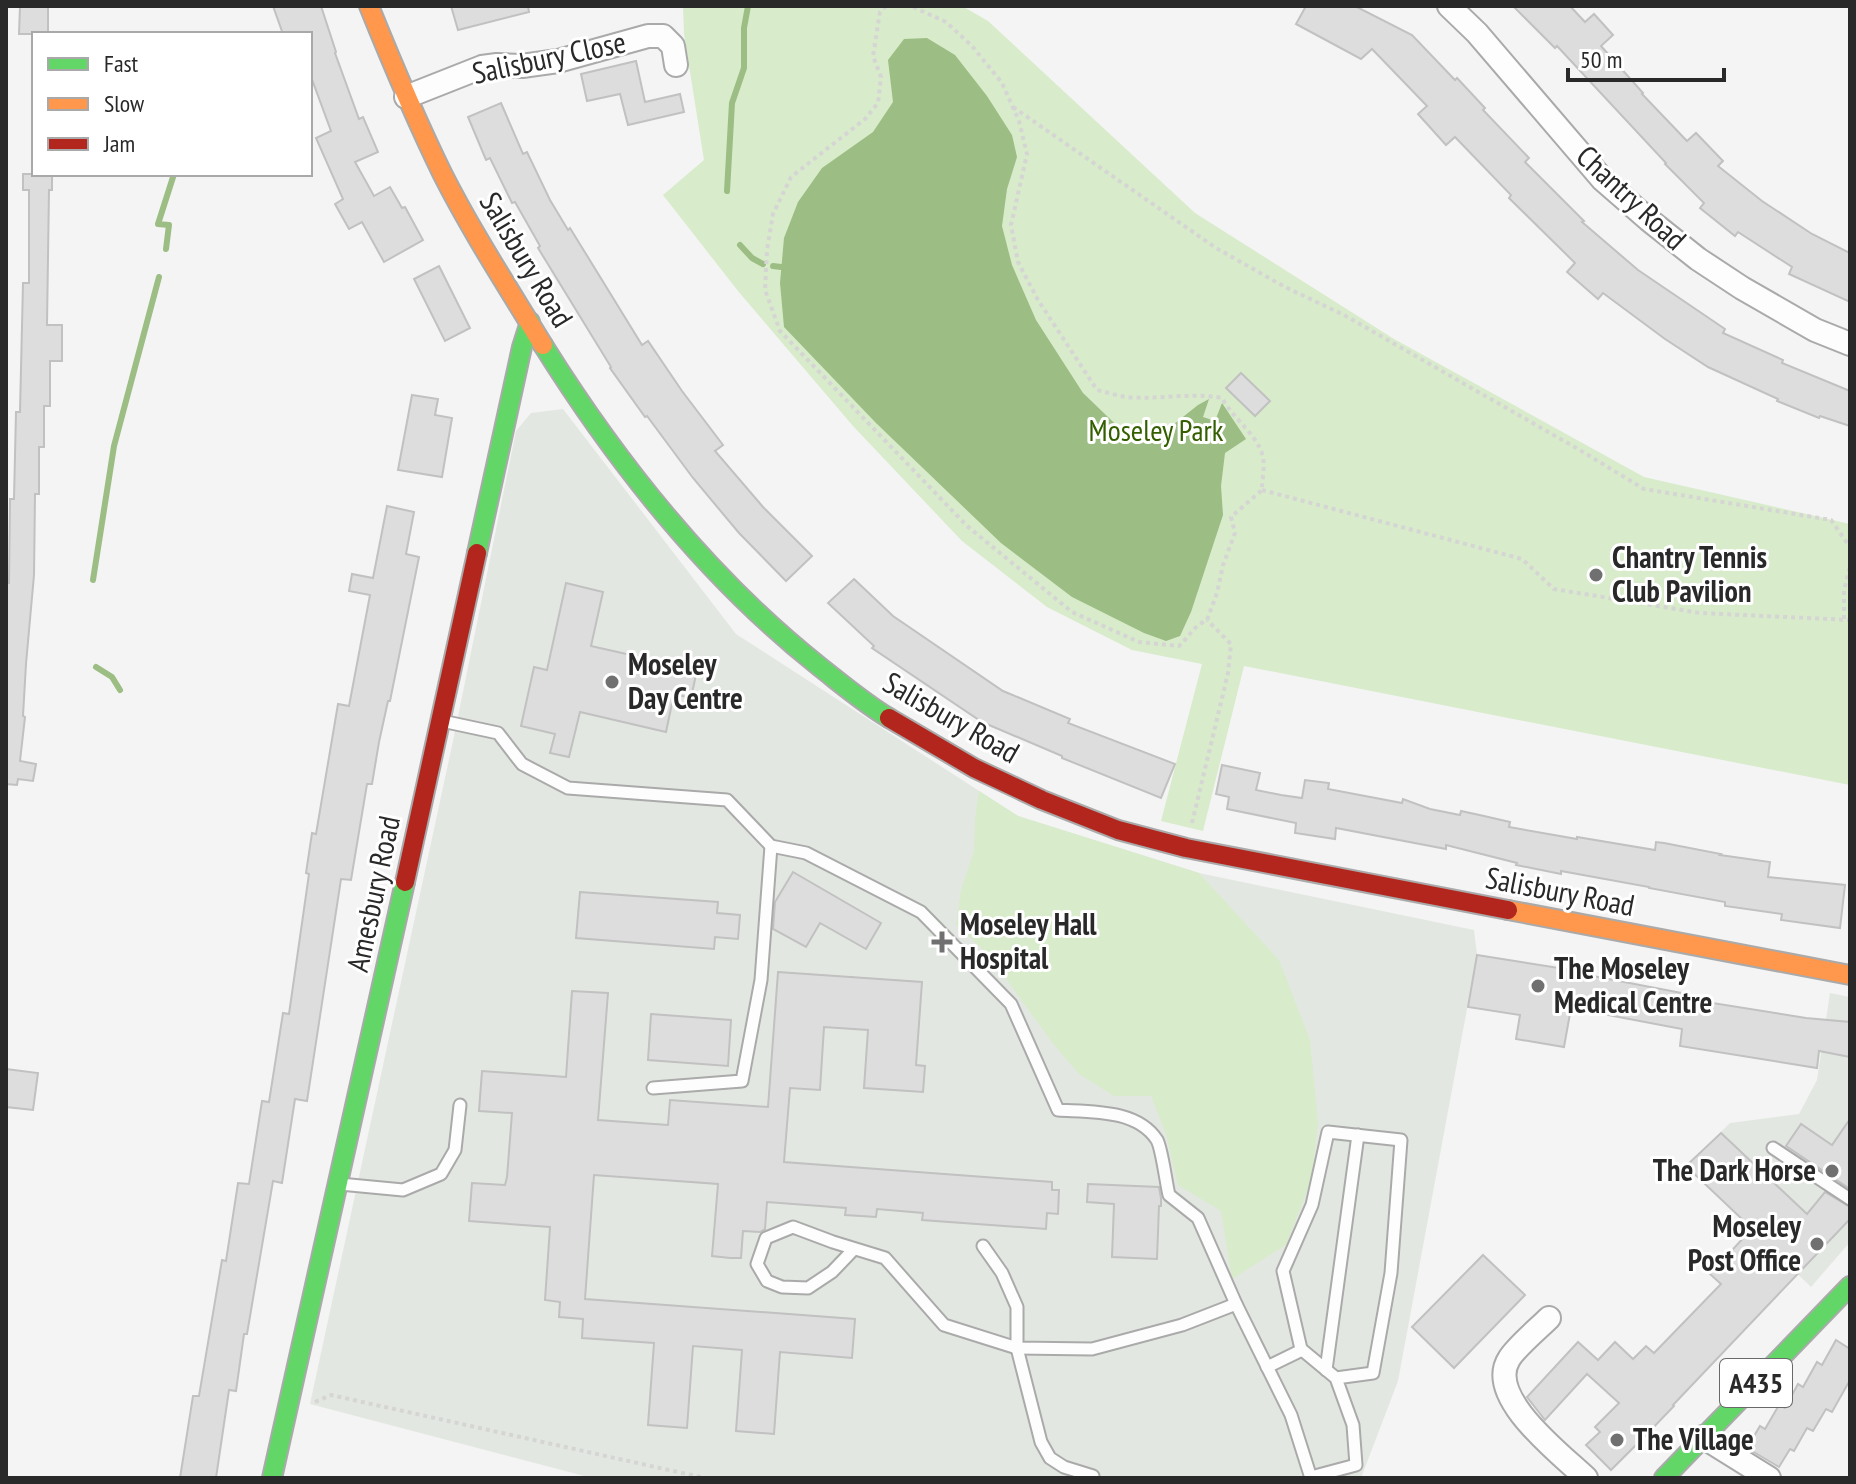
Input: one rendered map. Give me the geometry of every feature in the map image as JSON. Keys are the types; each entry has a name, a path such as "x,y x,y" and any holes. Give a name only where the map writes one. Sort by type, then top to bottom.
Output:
{"main road":[{"name":"Salisbury Road","path":"369,6 406,97 444,177 482,246 559,370 612,446 717,574 791,644 866,704 974,768 1042,800 1118,830 1186,848 1850,975"},
{"name":"Amesbury Road","path":"272,1478 530,322"},
{"name":"A435","path":"1664,1478 1849,1288"}],"street":[{"name":"Chantry Road","path":"1449,6 1477,33 1603,180 1649,220 1698,259 1742,288 1815,330 1850,344"},
{"name":"Salisbury Close","path":"406,97 482,67 558,61 648,36 663,36 673,46 676,65"},
{"path":"1549,1318 1508,1359 1504,1372 1508,1395 1524,1419 1586,1478"},
{"path":"1703,1437 1769,1478"}],"lane":[{"path":"441,721 498,733 522,764 568,788 727,800 771,846 806,853 921,912 1011,1004 1058,1110 1101,1112 1138,1121 1158,1141 1169,1195 1198,1218 1291,1415 1311,1478 1356,1465 1353,1425 1336,1378 1302,1350 1283,1271 1312,1205 1328,1132 1401,1140 1391,1273 1373,1373 1336,1378"},
{"path":"653,1088 742,1081 761,980 771,846"},
{"path":"339,1184 403,1190 441,1174 455,1150 460,1105"},
{"path":"1326,1370 1358,1135"},
{"path":"1773,1148 1850,1199"},
{"path":"854,1249 832,1272 808,1288 782,1287 767,1281 757,1264 766,1238 793,1227 885,1258 944,1325 1017,1348 1092,1349 1182,1325 1236,1304"},
{"path":"983,1246 1002,1273 1017,1307 1017,1348 1041,1442 1050,1458 1064,1467 1093,1476"},
{"path":"1267,1367 1302,1350"}],"path":[{"path":"886,6 880,12 873,56 881,77 878,103 865,119 791,177 773,214 765,290 780,331 967,526 1072,612 1139,642 1179,646 1196,625 1207,620 1235,533 1231,517 1262,490 1264,459 1255,438 1238,423 1222,398 1201,395 1125,397 1097,390 1038,300 1018,262 1011,225 1027,154 1019,121 1002,83 972,46 946,22 911,6"},
{"path":"1013,106 1216,248 1285,287 1344,315 1644,489 1831,520 1850,547"},
{"path":"1262,490 1522,559 1554,589 1700,613 1847,620 1844,590 1850,567"},
{"path":"1186,848 1228,673 1231,644 1207,620"},
{"path":"290,1398 313,1403 331,1395 705,1478"}],"shaded area":[{"path":"927,38 955,55 1012,135 1017,157 1007,189 1002,226 1012,265 1036,320 1083,393 1132,440 1154,440 1209,399 1203,417 1215,421 1222,403 1246,439 1225,453 1221,486 1223,515 1180,636 1166,641 1072,597 1001,543 876,423 784,327 780,283 784,238 798,202 822,168 873,132 893,102 888,60 904,39"},
{"name":"Moseley Hall Hospital","path":"563,409 736,634 1018,816 1199,873 1474,930 1477,955 1398,1381 1361,1478 592,1478 310,1404 453,741 516,431 531,413"},
{"path":"1830,993 1850,997 1850,1242 1811,1287 1686,1166 1730,1123 1799,1114 1817,1080"}],"green space":[{"name":"Moseley Park","path":"683,6 962,6 988,21 1195,213 1394,339 1644,477 1850,524 1850,785 1244,666 1203,831 1161,821 1202,664 1132,650 1047,607 962,541 853,426 738,291 663,195 704,160 684,34"},
{"path":"979,791 1018,816 1199,873 1279,960 1310,1040 1318,1122 1312,1178 1286,1245 1232,1279 1221,1211 1178,1185 1166,1134 1151,1096 1114,1096 1079,1074 988,954 956,925 961,890 974,851"}],"building":[{"path":"20,6 48,6 48,32 19,34"},
{"path":"273,6 321,6 359,119 363,117 378,152 355,162 374,196 390,187 423,240 384,262 362,222 349,229 335,204 343,199 316,138 331,131 312,79 312,32 282,32"},
{"path":"451,6 528,6 529,12 458,30"},
{"path":"1306,6 1355,6 1412,35 1485,108 1483,110 1529,158 1525,162 1582,222 1638,270 1725,329 1723,333 1783,360 1782,363 1850,391 1850,426 1819,418 1777,401 1708,367 1603,293 1598,299 1567,272 1575,263 1509,198 1511,195 1455,137 1446,145 1418,114 1427,106 1372,49 1361,59 1296,24"},
{"path":"1513,6 1570,6 1585,22 1594,14 1613,35 1601,46 1687,141 1696,133 1723,161 1718,166 1762,201 1812,234 1850,253 1850,302 1789,274 1792,267 1738,232 1735,236 1700,208 1704,203 1557,46 1555,48"},
{"path":"636,61 645,102 680,94 684,112 628,125 620,94 587,101 581,74"},
{"path":"501,103 523,154 527,152 550,200 642,345 648,341 723,445 715,451 763,507 812,556 786,581 739,533 645,417 610,368 538,248 540,246 515,202 512,203 490,158 486,160 468,117"},
{"path":"23,174 52,176 52,190 49,190 47,325 62,325 62,361 50,361 50,406 44,406 44,447 39,447 39,494 35,494 34,575 20,761 36,764 33,781 18,779 17,785 6,784 6,583 9,583 10,499 14,499 16,412 20,412 23,283 29,283 29,190 23,190"},
{"path":"439,266 470,328 445,341 414,279"},
{"path":"1241,373 1270,401 1255,416 1226,388"},
{"path":"412,395 438,399 435,415 452,418 442,477 398,470"},
{"path":"387,506 414,512 406,554 419,557 372,784 367,784 351,880 341,879 307,1101 295,1099 282,1183 273,1181 236,1391 229,1390 216,1478 180,1478 193,1396 199,1396 222,1260 226,1261 238,1183 249,1184 262,1101 269,1102 283,1013 289,1014 312,833 316,834 338,704 349,706 370,595 349,591 352,574 373,578"},
{"path":"854,579 893,616 1003,691 1070,719 1068,723 1175,764 1161,798 982,722 872,648 874,646 828,603"},
{"name":"Moseley Day Centre","path":"566,583 603,592 591,646 697,670 691,698 674,694 666,732 580,712 569,757 550,753 555,734 521,726 534,667 547,670"},
{"path":"1222,765 1260,773 1256,790 1281,795 1302,798 1305,780 1329,783 1328,789 1402,803 1403,799 1460,815 1461,811 1510,822 1509,827 1655,850 1656,842 1664,843 1770,862 1768,877 1845,885 1840,928 1781,920 1782,914 1725,906 1725,902 1649,887 1516,865 1446,845 1446,849 1336,828 1335,839 1295,833 1296,823 1227,809 1229,797 1216,794"},
{"path":"793,872 881,923 866,949 820,923 806,947 773,929 775,902"},
{"path":"580,892 718,902 717,913 740,915 738,939 715,937 714,949 576,938"},
{"path":"1477,955 1578,971 1682,993 1681,998 1850,1022 1850,1057 1819,1051 1817,1068 1680,1046 1682,1029 1571,1008 1564,1047 1516,1039 1520,1015 1468,1007"},
{"path":"778,972 922,982 916,1065 925,1066 923,1092 864,1088 868,1030 824,1027 820,1090 790,1088 784,1162 1052,1182 1052,1190 1059,1190 1058,1214 1047,1213 1046,1229 922,1220 923,1213 877,1209 876,1217 845,1215 846,1208 767,1202 765,1229 760,1232 743,1231 741,1258 730,1258 712,1256 718,1184 594,1175 585,1299 855,1319 852,1358 780,1352 774,1434 736,1431 742,1350 693,1346 687,1428 648,1425 654,1343 582,1338 583,1319 559,1317 560,1302 545,1300 550,1227 469,1221 472,1183 505,1185 507,1177 512,1113 479,1111 482,1071 566,1077 572,991 608,993 598,1120 668,1125 670,1100 768,1107"},
{"path":"651,1014 731,1020 728,1066 648,1060"},
{"path":"6,1069 38,1073 33,1110 6,1107"},
{"name":"The Dark Horse","path":"1850,1119 1850,1189 1786,1146 1801,1124 1832,1145"},
{"path":"1721,1133 1807,1214 1825,1192 1850,1207 1850,1219 1611,1470 1586,1445 1600,1432 1595,1427 1619,1403 1587,1374 1545,1420 1527,1397 1578,1342 1598,1360 1615,1342 1633,1359 1646,1346 1654,1353 1721,1284 1710,1274 1747,1234 1738,1225 1743,1220 1686,1166"},
{"path":"1088,1184 1159,1187 1161,1206 1157,1259 1112,1257 1114,1204 1087,1202"},
{"path":"1483,1255 1525,1295 1454,1368 1412,1327"},
{"path":"1836,1340 1850,1349 1850,1380 1832,1412 1826,1409 1813,1431 1807,1428 1794,1451 1790,1449 1779,1467 1747,1448 1760,1426 1765,1429 1779,1405 1785,1408 1798,1384 1803,1387 1817,1362 1822,1365"}],"waterway":[{"path":"727,191 732,103 744,68 744,28 748,6"},
{"path":"166,249 169,225 158,224 173,176"},
{"path":"740,245 763,264"},
{"path":"773,266 781,267"},
{"path":"93,580 114,446 159,277"},
{"path":"96,667 112,677 120,690"}],"traffic: fast":[{"path":"477,553 530,322"},
{"path":"543,345 602,434 703,558 779,633 854,694 889,718"},
{"path":"272,1478 405,882"},
{"path":"1664,1478 1850,1286"}],"traffic: slow":[{"path":"369,6 443,175 543,345"},
{"path":"1508,910 1850,975"}],"traffic: jam":[{"path":"405,882 477,553"},
{"path":"889,718 974,768 1042,800 1118,830 1186,848 1508,910"}],"place":[{"name":"Chantry Tennis Club Pavilion","path":"1596,575"},
{"name":"Moseley Day Centre","path":"612,682"},
{"name":"Moseley Hall Hospital","path":"942,942"},
{"name":"The Moseley Medical Centre","path":"1538,986"},
{"name":"The Dark Horse","path":"1832,1171"},
{"name":"Moseley Post Office","path":"1817,1244"},
{"name":"The Village","path":"1617,1440"}]}
